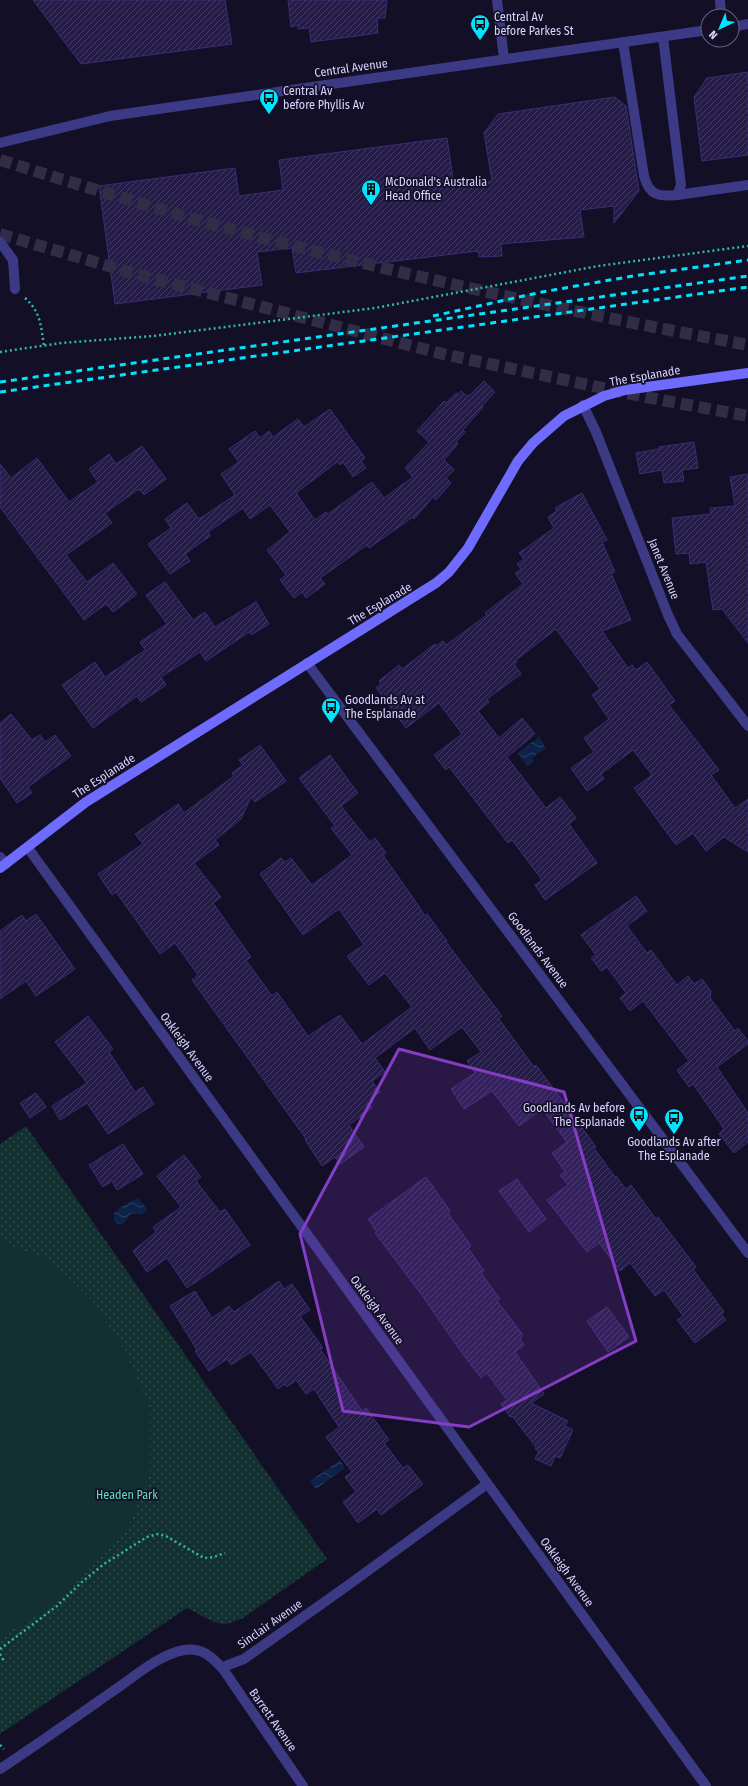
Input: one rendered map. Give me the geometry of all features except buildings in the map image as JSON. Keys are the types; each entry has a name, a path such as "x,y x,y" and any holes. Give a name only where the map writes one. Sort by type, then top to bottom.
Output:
{"main road":[{"name":"The Esplanade","path":"2,863 28,848 86,802 307,663 383,618 436,583 461,558 468,548 518,461 548,429 564,416 583,405 604,396 626,390 748,373"}],"street":[{"path":"497,0 504,59"},
{"name":"Central Avenue","path":"0,143 110,116 700,31"},
{"path":"663,37 681,176 681,185 677,195"},
{"path":"623,42 647,187 658,195 677,195 748,185"},
{"path":"0,242 13,260 15,289"},
{"name":"Janet Avenue","path":"583,405 596,432 668,615 677,634 748,726"},
{"name":"Goodlands Avenue","path":"307,663 748,1253"},
{"name":"Oakleigh Avenue","path":"28,848 706,1786"},
{"name":"Sinclair Avenue","path":"223,1669 228,1665 244,1659 487,1484"},
{"path":"0,1769 143,1671 172,1654 185,1650 201,1652 210,1656 223,1669"},
{"name":"Barrett Avenue","path":"223,1669 303,1786"}],"path":[{"path":"0,352 44,346 154,336 375,308 598,266 748,246"},
{"path":"15,289 31,304 41,320 44,346"},
{"path":"0,1649 57,1606 83,1581 104,1564 147,1537 158,1534 166,1536 204,1558 214,1557 225,1552"},
{"path":"0,1654 4,1661"}],"highlighted area":[{"path":"399,1049 564,1092 636,1341 469,1427 343,1411 300,1234"}],"green space":[{"name":"Headen Park","path":"26,1126 327,1559 243,1618 225,1624 220,1624 187,1608 0,1734 0,1144"},
{"path":"0,1241 44,1258 66,1275 91,1299 124,1349 150,1408 150,1473 129,1525 116,1540 63,1597 39,1614 0,1637"}],"water":[{"path":"539,737 546,748 532,758 534,761 527,766 518,753"},
{"path":"138,1198 147,1208 146,1212 140,1215 132,1213 123,1224 118,1224 114,1221 114,1213 119,1208"},
{"path":"340,1460 345,1468 316,1489 310,1481"}],"tunnel":[{"path":"0,160 174,213 337,257 513,298 748,345"},
{"path":"0,234 132,273 443,354 640,396 748,416"}],"railway":[{"path":"433,316 542,292 633,276 748,260"},
{"path":"0,382 748,276"},
{"path":"0,392 748,287"}],"place":[{"name":"Central Av before Parkes St","path":"480,41"},
{"name":"Central Av before Phyllis Av","path":"269,115"},
{"name":"McDonald's Australia Head Office","path":"371,206"},
{"name":"Goodlands Av at The Esplanade","path":"331,724"},
{"name":"Goodlands Av before The Esplanade","path":"639,1132"},
{"name":"Goodlands Av after The Esplanade","path":"674,1135"}]}
